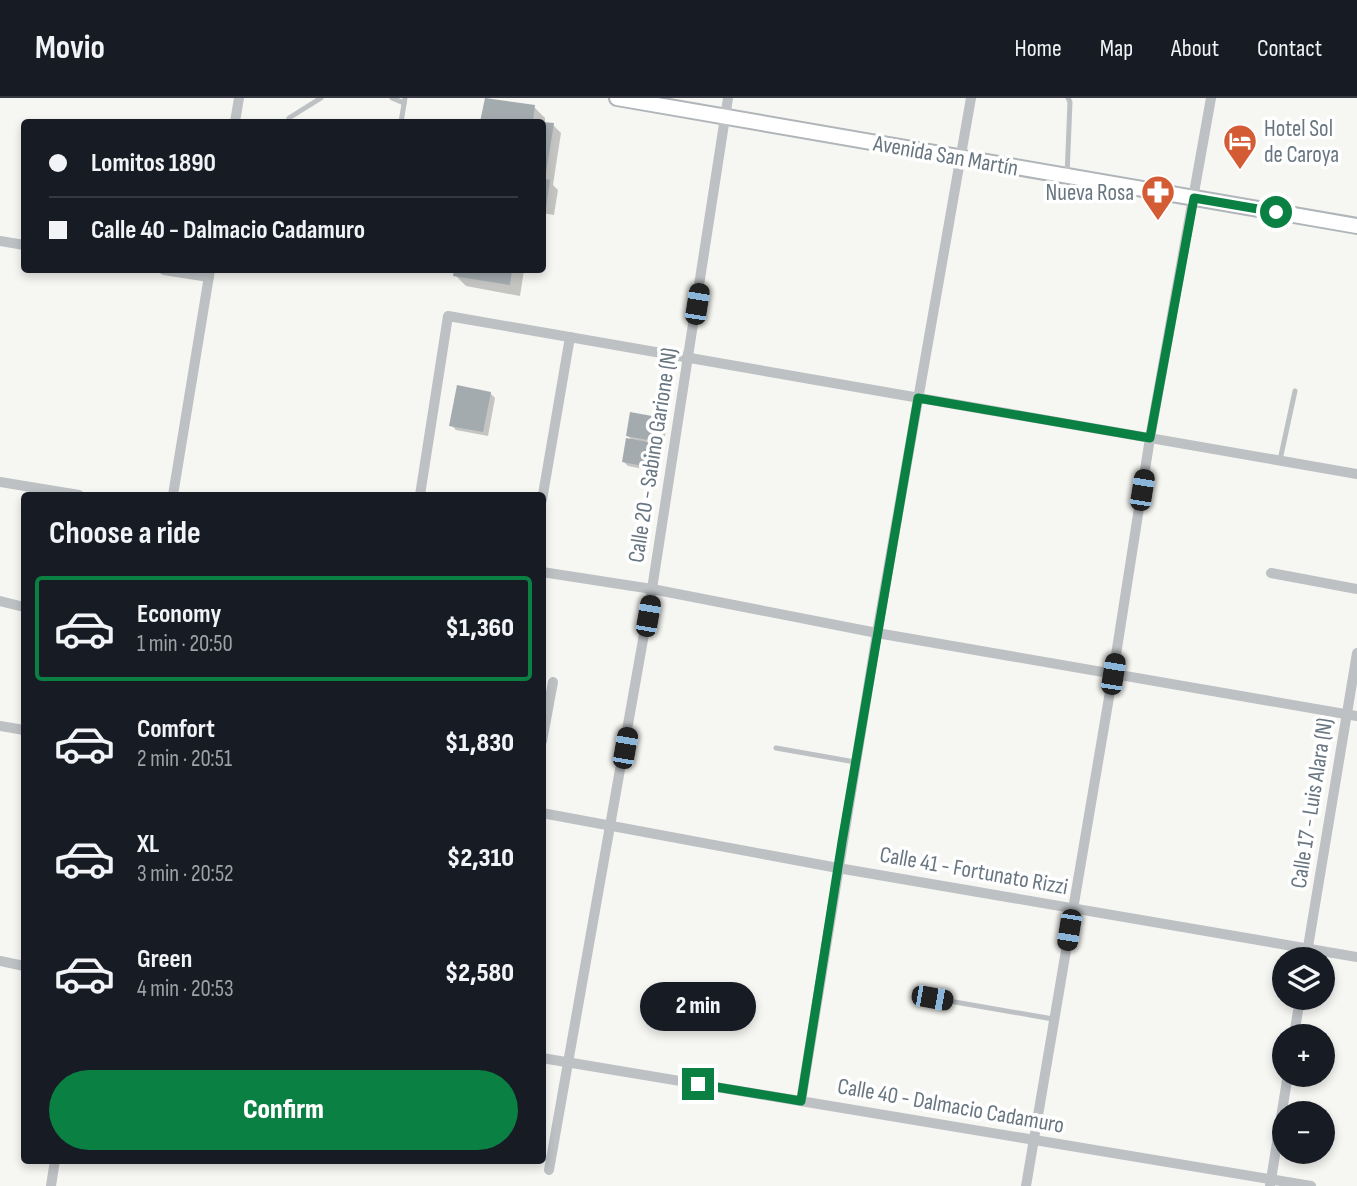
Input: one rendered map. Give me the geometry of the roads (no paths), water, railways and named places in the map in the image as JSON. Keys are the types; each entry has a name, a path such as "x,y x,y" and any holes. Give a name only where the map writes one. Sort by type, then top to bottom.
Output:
{"main road":[{"name":"Avenida San Martín","path":"617,98 1357,226"}],"street":[{"path":"236,119 239,98"},
{"name":"Calle 20 - Sabino Garione (N)","path":"549,1170 652,589 728,98"},
{"path":"801,1101 855,762 971,98"},
{"path":"1026,1186 1150,438 1211,98"},
{"path":"0,241 21,244"},
{"path":"174,492 210,273"},
{"path":"419,492 448,316 1357,474"},
{"path":"543,492 570,337"},
{"path":"0,482 61,492"},
{"path":"546,573 652,589 877,633 1352,715"},
{"path":"1271,573 1357,589"},
{"path":"0,601 21,606"},
{"name":"Calle 17 - Luis Alara (N)","path":"1308,947 1352,715 1357,653"},
{"path":"546,720 553,682"},
{"path":"0,726 21,730"},
{"name":"Calle 41 - Fortunato Rizzi","path":"546,814 1072,908 1272,947"},
{"name":"Calle 41 - Fortunato Rizzi","path":"1335,956 1357,957"},
{"path":"0,961 21,964"},
{"name":"Calle 40 - Dalmacio Cadamuro","path":"546,1059 1271,1183 1311,1186"},
{"path":"1271,1183 1286,1087"},
{"path":"51,1186 54,1164"}],"lane":[{"path":"289,119 321,98"},
{"path":"392,98 405,100 402,119"},
{"path":"1067,176 1068,98"},
{"path":"1280,460 1295,391"},
{"path":"776,748 855,762"},
{"path":"932,998 1054,1019"}],"place":[{"name":"Hotel Sol de Caroya","path":"1240,171"},
{"name":"Nueva Rosa","path":"1158,222"}]}
